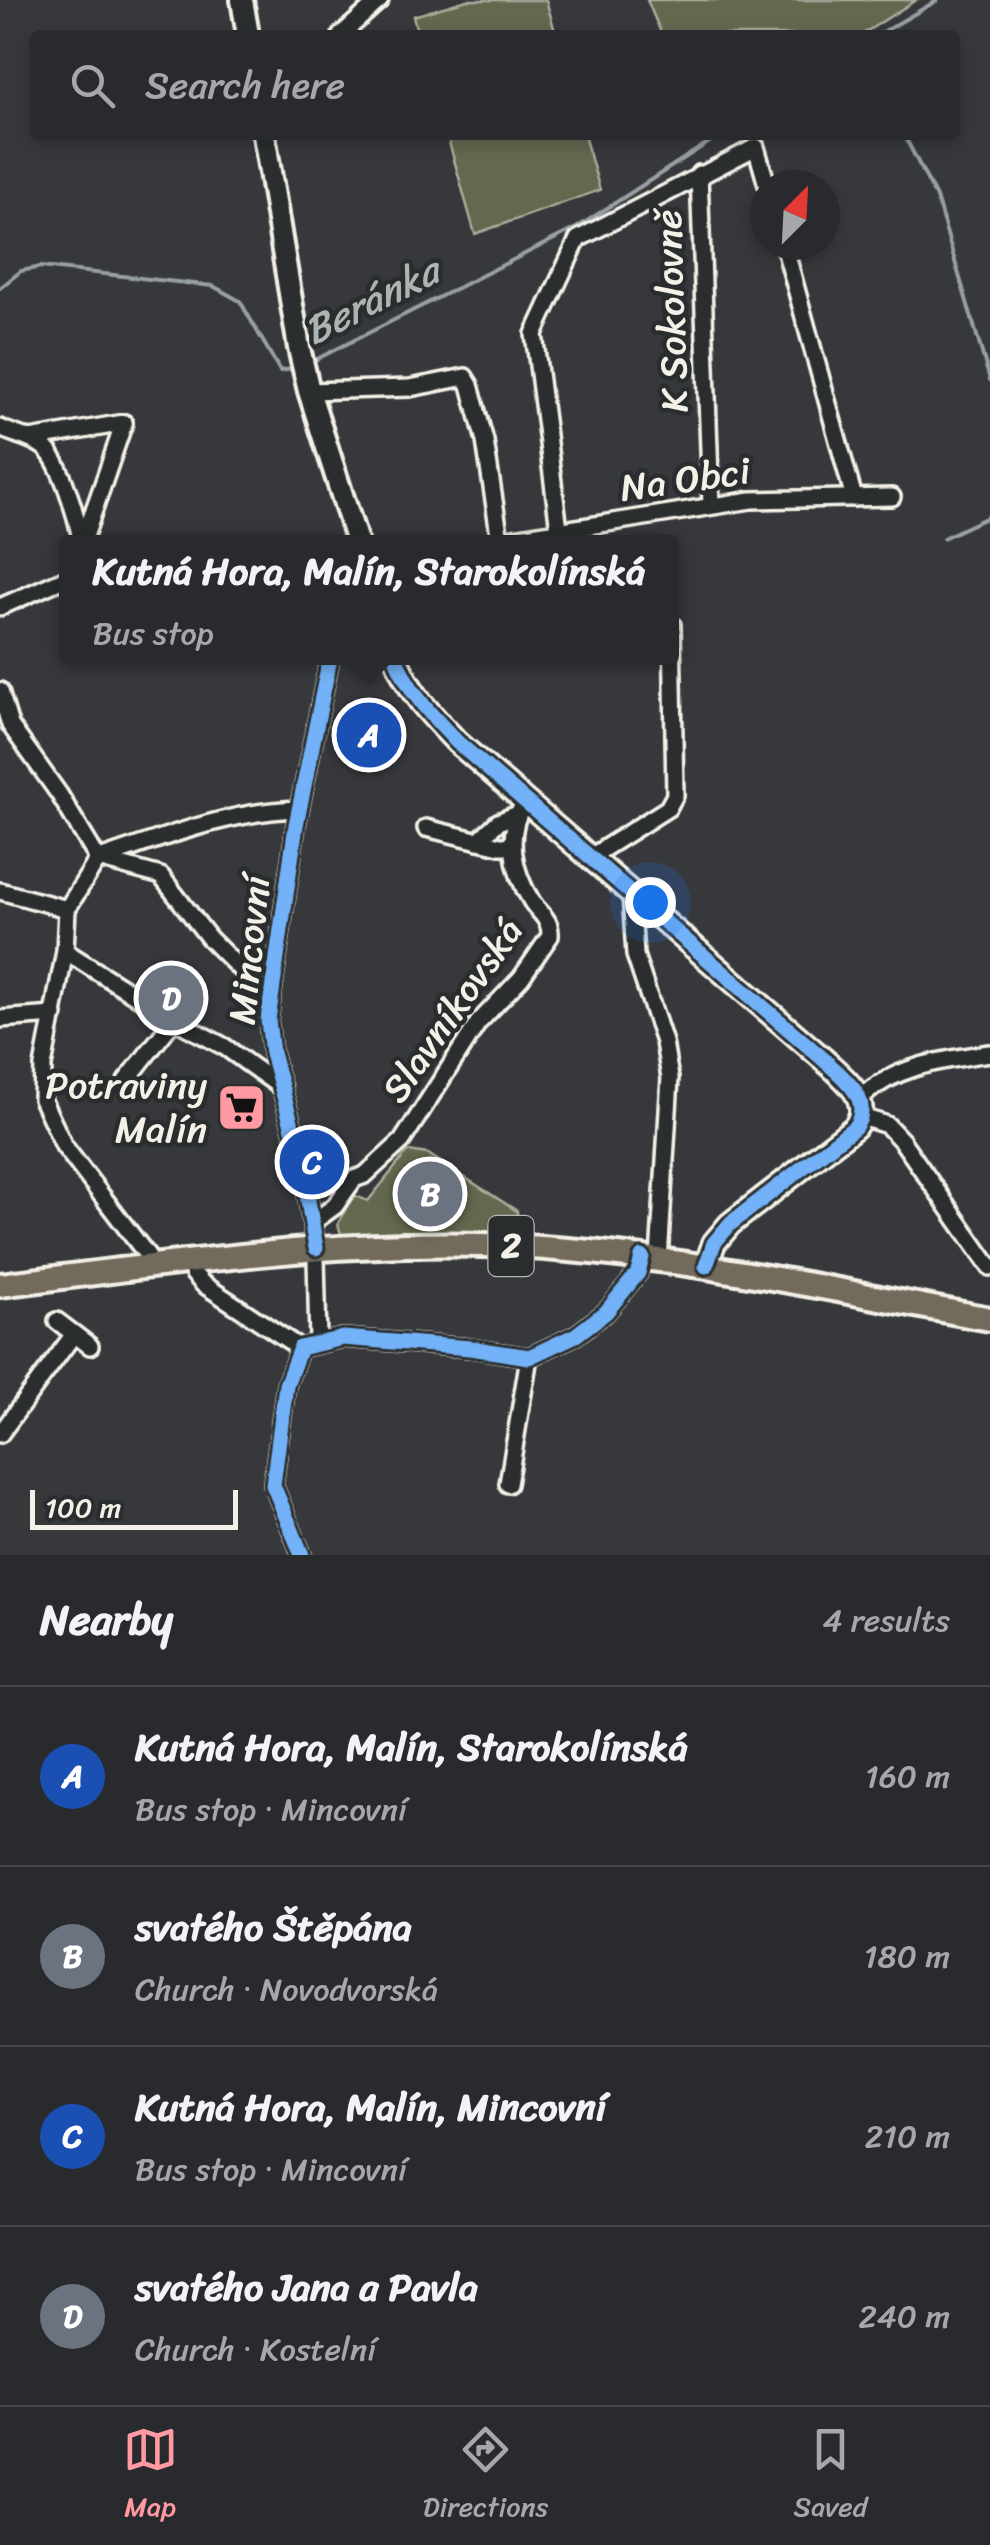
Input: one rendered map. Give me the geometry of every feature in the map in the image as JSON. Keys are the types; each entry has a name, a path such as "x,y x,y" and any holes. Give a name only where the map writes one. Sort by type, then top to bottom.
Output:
{"main road":[{"name":"2","path":"0,1285 188,1261 482,1245 706,1266 990,1318"}],"street":[{"path":"242,0 247,30"},
{"path":"347,30 380,0"},
{"path":"265,140 305,374 356,535"},
{"path":"560,530 534,334 578,239 756,146 763,170"},
{"name":"K Sokolovně","path":"699,174 711,506"},
{"path":"788,260 854,498"},
{"path":"305,374 410,388 465,377 485,441 493,535"},
{"path":"30,438 124,423 85,535"},
{"path":"0,428 30,438 50,454 73,503 81,535"},
{"name":"Na Obci","path":"530,535 751,500 892,496"},
{"path":"0,607 59,581"},
{"name":"Mincovní","path":"318,1341 312,1222 301,1158 272,1053 268,1020 299,810 329,665"},
{"path":"399,665 406,684 441,726 521,808 588,858 822,1058 861,1107 902,1141 990,1267"},
{"path":"588,858 668,808 675,796 673,665"},
{"path":"0,691 10,725 59,794 98,859 160,876 209,938 270,1000"},
{"path":"478,840 521,808"},
{"name":"Slavníkovská","path":"312,1222 336,1206 354,1179 365,1175 402,1141 478,1023 522,978 550,936 546,917 525,888 512,846 521,808"},
{"path":"151,1266 147,1255 64,1146 42,1099 43,1066 65,951 67,909 98,859 219,822 274,810 299,810"},
{"path":"426,828 512,846"},
{"path":"0,891 67,909"},
{"path":"302,1555 273,1485 286,1385 300,1348 318,1341 361,1339 529,1356 576,1336 606,1312 650,1258 670,1078 664,1042 635,955 631,894"},
{"path":"65,951 224,1047 282,1088"},
{"path":"0,1019 54,1015"},
{"path":"126,1081 174,1020"},
{"path":"706,1266 714,1244 730,1224 852,1130 861,1107 898,1072 990,1053"},
{"path":"188,1261 204,1284 300,1348"},
{"path":"57,1321 90,1346"},
{"path":"0,1434 74,1334"},
{"path":"508,1484 529,1356"}],"green space":[{"path":"467,0 546,0 555,30 417,30 413,16"},
{"path":"647,0 916,0 869,30 660,30"},
{"path":"448,140 585,140 600,190 475,234"},
{"path":"408,1151 428,1154 517,1211 517,1232 341,1234 338,1224 353,1195 368,1201"}],"waterway":[{"name":"Beránka","path":"887,30 938,0"},
{"name":"Beránka","path":"311,362 578,227 712,140"},
{"path":"907,140 936,197 990,380"},
{"name":"Beránka","path":"0,288 21,271 41,267 213,286 240,301 280,371 298,368"},
{"path":"943,538 990,516"}],"cycle path":[{"path":"316,1248 301,1158 272,1053 268,1020 296,825 329,665"},
{"path":"399,665 414,693 458,743 822,1058 846,1080 858,1098 860,1117 855,1127 730,1224 714,1243 706,1266"},
{"path":"302,1555 273,1485 286,1385 300,1348 343,1338 529,1357 576,1335 606,1312 638,1273 642,1257"}],"place":[{"name":"Kutná Hora, Malín, Starokolínská","path":"369,735"},
{"name":"svatého Jana a Pavla","path":"171,998"},
{"name":"Potraviny Malín","path":"242,1107"},
{"name":"Kutná Hora, Malín, Mincovní","path":"312,1162"},
{"name":"svatého Štěpána","path":"430,1194"}]}
